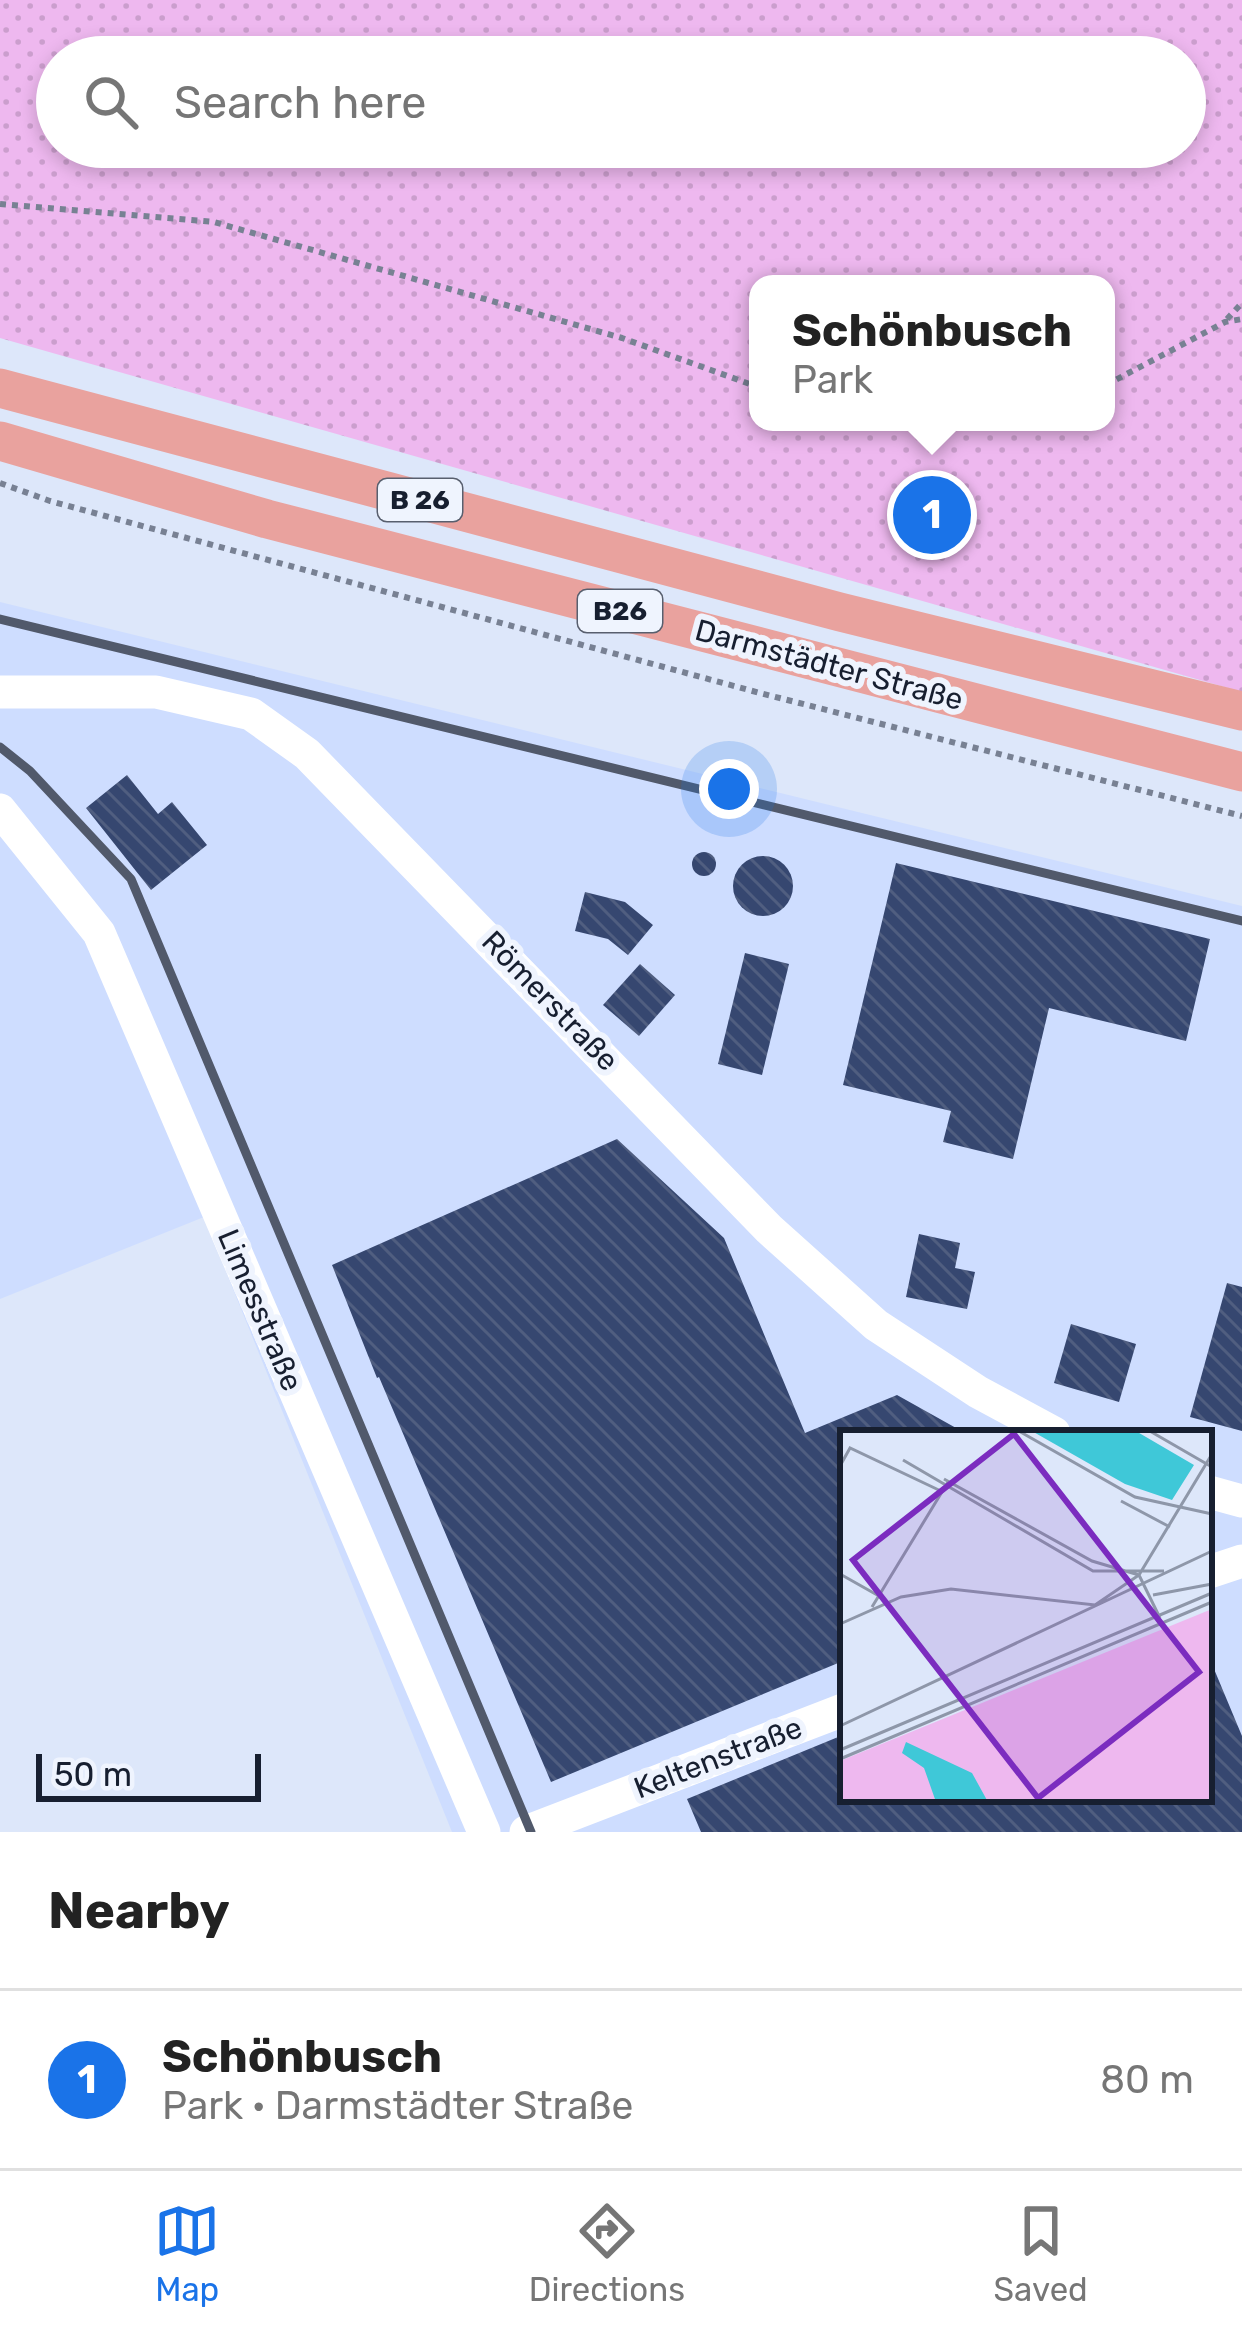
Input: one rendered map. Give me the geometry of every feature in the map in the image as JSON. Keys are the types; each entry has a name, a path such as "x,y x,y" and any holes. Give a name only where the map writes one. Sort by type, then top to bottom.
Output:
{"main road":[{"name":"Darmstädter Straße","path":"0,388 840,612 1242,711"},
{"name":"Darmstädter Straße","path":"0,441 267,519 1242,772"}],"street":[{"name":"Römerstraße","path":"0,692 155,692 251,714 270,727 307,754 770,1229 858,1309 978,1392 1048,1430"},
{"name":"Limesstraße","path":"0,810 99,933 484,1832"},
{"path":"1212,1493 1242,1501"},
{"path":"1212,1571 1242,1561"},
{"name":"Keltenstraße","path":"526,1832 562,1826 840,1711"}],"path":[{"path":"0,204 214,222 622,338 749,385"},
{"path":"1225,322 1242,303"},
{"path":"1115,380 1225,322 1242,319"},
{"path":"0,483 50,501 760,694 1242,815"}],"shaded area":[{"path":"0,0 1242,0 1242,692 0,338"},
{"path":"0,602 1242,906 1242,1832 452,1832 204,1217 0,1299"}],"building":[{"path":"127,775 158,814 172,802 207,845 151,890 86,808"},
{"path":"704,852 716,864 704,876 692,864"},
{"path":"763,856 784,865 793,886 784,907 763,916 742,907 733,886 742,865"},
{"path":"896,863 1210,939 1186,1041 1049,1008 1013,1159 943,1142 951,1111 843,1085"},
{"path":"585,892 625,902 653,925 628,955 608,939 575,931"},
{"path":"745,953 789,964 762,1075 718,1064"},
{"path":"640,964 675,995 639,1036 603,1005"},
{"path":"617,1139 724,1238 805,1433 897,1395 960,1430 840,1430 840,1662 551,1782 332,1265"},
{"path":"919,1234 960,1243 955,1268 975,1272 967,1309 906,1297"},
{"path":"1227,1283 1242,1287 1242,1431 1190,1417"},
{"path":"1071,1324 1136,1344 1119,1402 1054,1383"},
{"path":"1212,1664 1242,1736 1242,1832 701,1832 687,1799 840,1736 840,1802 1212,1802"}],"railway":[{"path":"0,619 1242,921"},
{"path":"0,747 30,771 131,879 531,1832"}],"place":[{"name":"Schönbusch","path":"932,515"}]}
